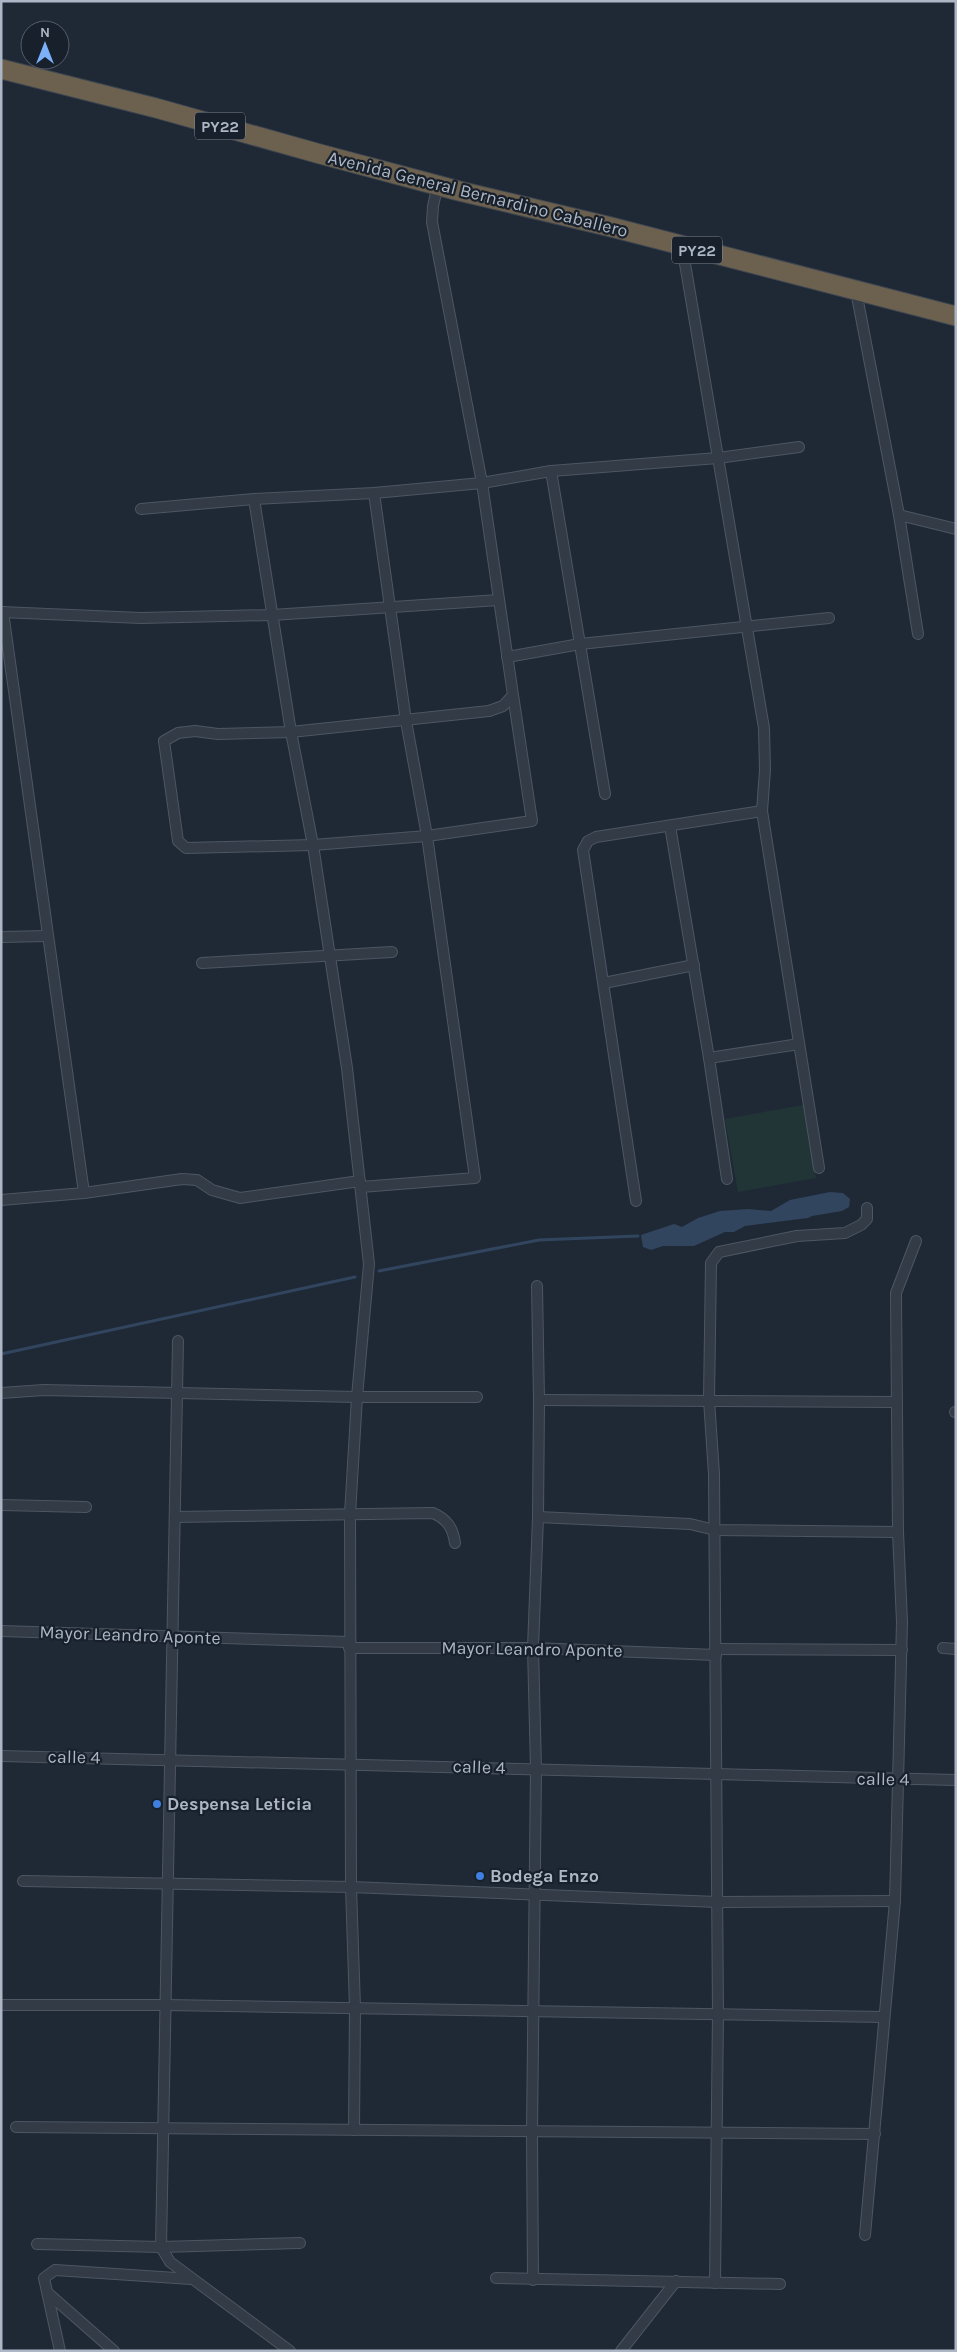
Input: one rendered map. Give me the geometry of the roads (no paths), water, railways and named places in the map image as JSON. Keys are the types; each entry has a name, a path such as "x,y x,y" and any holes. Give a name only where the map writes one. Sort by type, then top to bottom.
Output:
{"highway":[{"name":"Avenida General Bernardino Caballero","path":"1,70 156,108 320,154 956,316"}],"street":[{"path":"438,184 433,206 432,222 482,483 532,821 427,836 313,845 186,848 178,841 164,741 178,733 195,731 218,734 292,732 406,721 489,711 503,706 513,695"},
{"path":"682,246 764,728 765,770 762,811 819,1168"},
{"path":"856,291 899,515 918,634"},
{"path":"141,509 254,499 374,493 482,483 550,471 718,458 799,447"},
{"path":"550,471 605,794"},
{"path":"1,1200 84,1193 182,1179 197,1180 212,1190 240,1198 361,1184 475,1178 427,836 406,721 374,493"},
{"path":"254,499 272,615 313,845 347,1068 369,1264 357,1398 350,1514 349,1645 352,1764 351,1887 355,2008 354,2130"},
{"path":"899,515 956,528"},
{"path":"84,1193 2,612 141,618 272,615 499,600"},
{"path":"507,657 580,644 829,618"},
{"path":"636,1201 583,850 588,841 596,837 762,811"},
{"path":"670,826 727,1178"},
{"path":"1,937 48,936"},
{"path":"202,963 392,952"},
{"path":"604,983 694,965"},
{"path":"709,1058 799,1044"},
{"path":"714,2283 718,2014 715,1530 714,1474 709,1400 711,1263 720,1252 796,1236 845,1232 862,1225 867,1219 867,1208"},
{"path":"865,2235 896,1901 902,1650 898,1532 896,1293 916,1241"},
{"path":"533,2280 532,2132 536,1769 533,1648 538,1517 539,1400 537,1286"},
{"path":"178,1341 173,1636 166,1884 161,2247 170,2262 191,2279 290,2351"},
{"path":"1,1393 44,1390 357,1398 477,1397"},
{"path":"539,1400 896,1402"},
{"path":"1,1505 86,1506"},
{"path":"175,1518 433,1513 445,1518 454,1535 455,1543"},
{"path":"538,1517 690,1524 715,1530 898,1532"},
{"name":"Mayor Leandro Aponte","path":"1,1631 173,1636 349,1645 716,1652 902,1650"},
{"path":"943,1648 956,1649"},
{"name":"calle 4","path":"1,1756 956,1780"},
{"path":"23,1881 351,1887 717,1902 896,1901"},
{"path":"1,2005 165,2005 884,2017"},
{"path":"16,2127 875,2134"},
{"path":"37,2244 161,2247 300,2243"},
{"path":"60,2351 44,2278 55,2270 191,2279"},
{"path":"496,2278 780,2284"},
{"path":"621,2351 676,2281"},
{"path":"48,2294 114,2351"}],"water":[{"path":"830,1192 843,1193 850,1199 849,1207 842,1211 808,1218 745,1226 734,1232 725,1232 694,1246 663,1246 651,1250 643,1247 641,1235 674,1224 682,1227 698,1218 720,1211 748,1209 771,1211 790,1200"}],"waterway":[{"path":"379,1271 539,1240 638,1236"},
{"path":"1,1354 355,1277"}],"place":[{"name":"Despensa Leticia","path":"157,1804"},
{"name":"Bodega Enzo","path":"480,1876"}]}
